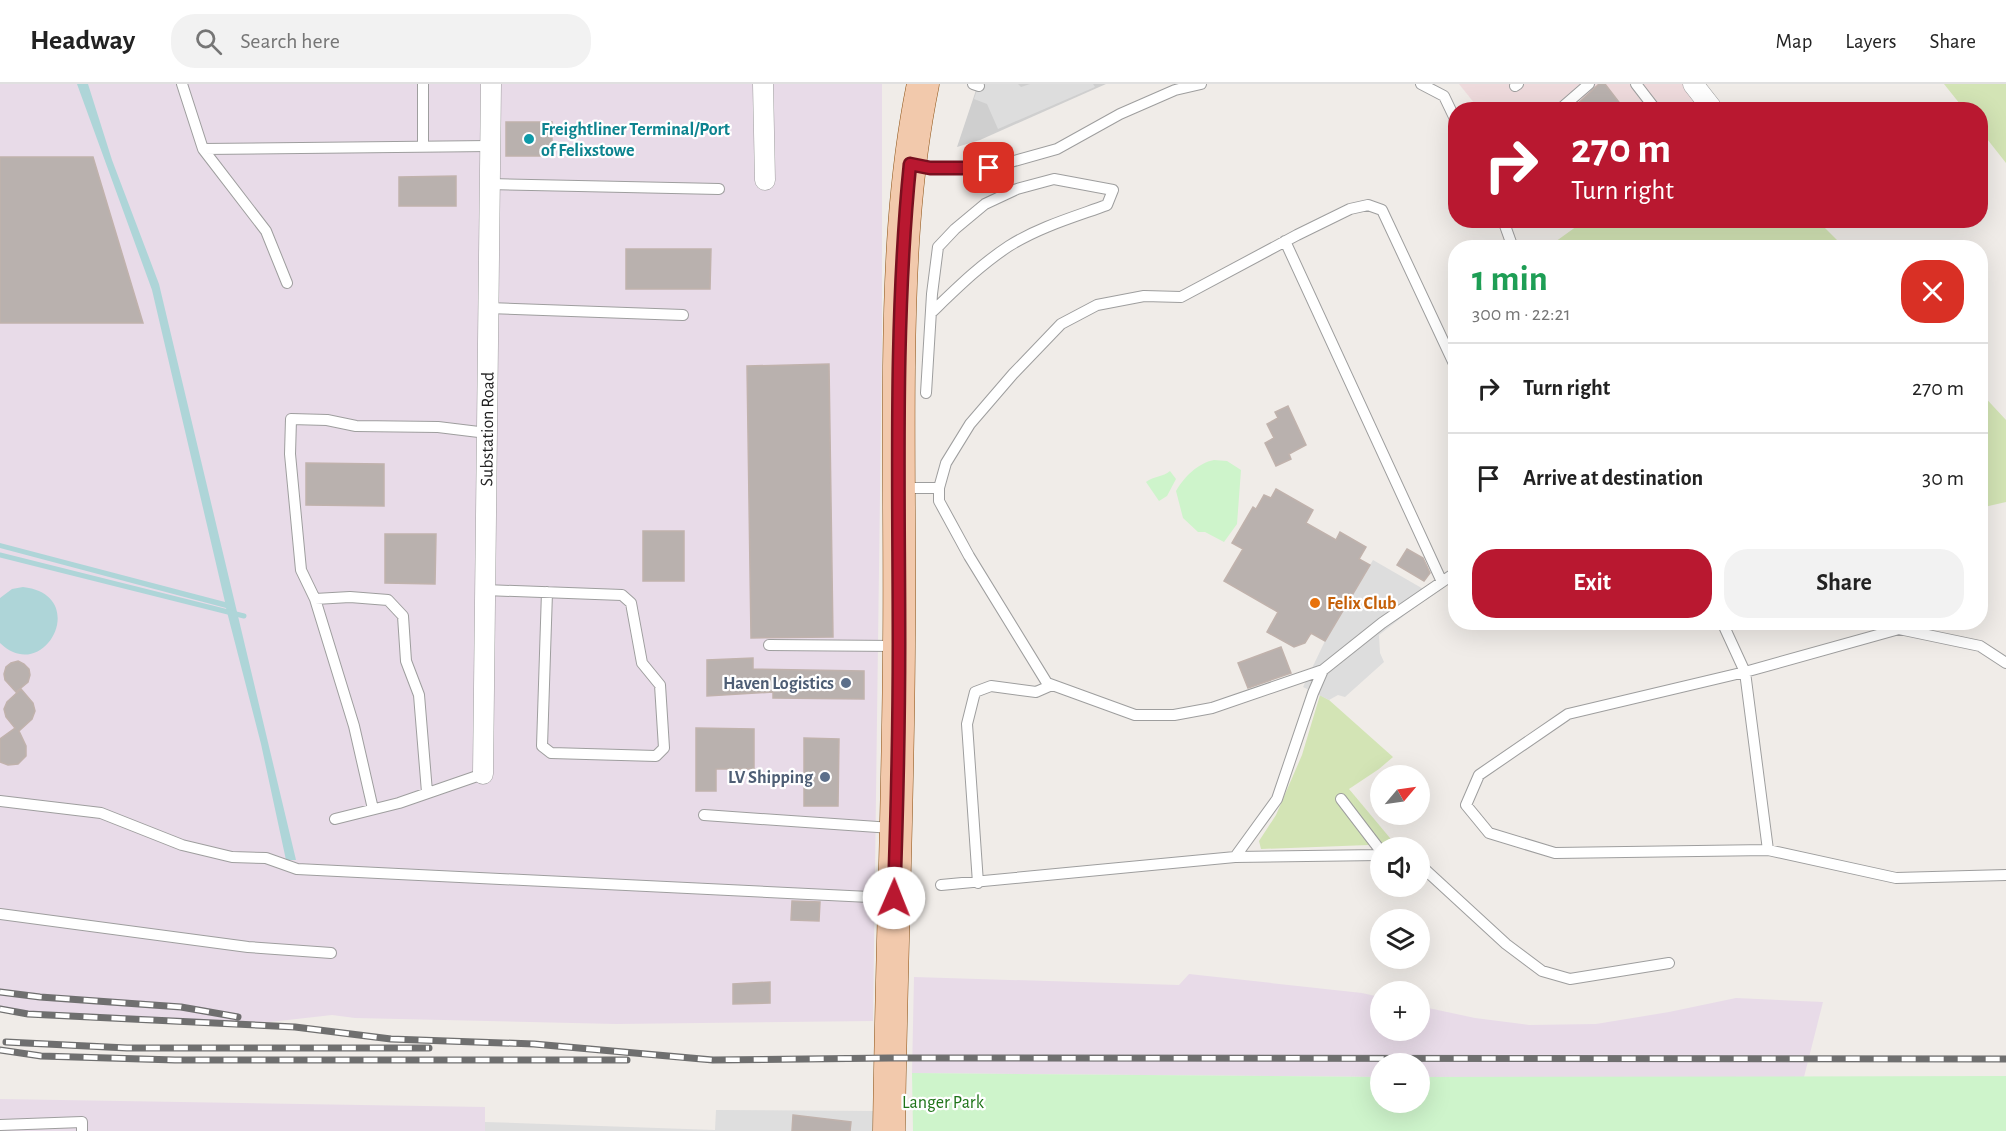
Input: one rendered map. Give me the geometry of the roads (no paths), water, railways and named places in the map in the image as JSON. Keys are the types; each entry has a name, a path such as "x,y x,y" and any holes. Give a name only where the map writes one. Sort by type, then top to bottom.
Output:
{"main road":[{"path":"890,1131 899,646 898,488 902,241 910,164 923,84"}],"street":[{"name":"Substation Road","path":"483,774 490,84"},
{"path":"763,84 765,180"},
{"path":"1693,84 1704,102"}],"lane":[{"path":"182,84 203,149 266,231 287,283"},
{"path":"423,84 423,147"},
{"path":"910,164 930,168 989,168 1057,150 1120,114 1175,90 1201,84"},
{"path":"1421,84 1444,96 1448,104"},
{"path":"1568,102 1589,84"},
{"path":"1636,84 1650,102"},
{"path":"203,149 490,146"},
{"path":"926,393 932,294 938,247 955,229 985,204 1017,189 1054,179 1113,190 1107,205 1047,226 1009,246 970,275 932,313"},
{"path":"490,184 718,189"},
{"path":"1448,351 1382,210 1368,205 1350,209 1181,297 1144,296 1097,304 1061,324 1013,374 970,424 946,463 939,488 939,501 969,556 1047,683 1136,715 1174,715 1212,708 1323,670 1382,623 1448,578"},
{"path":"1285,241 1442,582"},
{"path":"488,308 683,315"},
{"path":"373,809 354,726 315,599 301,570 290,454 291,419 327,420 356,426 438,428 487,433"},
{"path":"898,488 939,488"},
{"path":"485,590 547,592 622,596 631,603 642,663 660,685 664,748 656,756 551,753 542,746 547,592"},
{"path":"315,599 350,597 388,600 403,616 406,661 419,695 427,792"},
{"path":"1726,630 1745,672 1768,850"},
{"path":"1895,630 1745,672 1568,714 1479,775 1466,805 1489,833 1555,853 1768,850 1896,878 2006,875"},
{"path":"1904,630 1980,646 2006,663"},
{"path":"769,645 899,646"},
{"path":"1235,857 1277,798 1312,693 1323,670"},
{"path":"978,883 967,724 975,692 991,686 1036,692 1052,685"},
{"path":"335,819 399,803 483,774"},
{"path":"1341,799 1370,837"},
{"path":"0,801 101,813 182,845 232,857 266,858 297,869 894,898"},
{"path":"704,814 895,828"},
{"path":"940,885 1235,857 1370,855"},
{"path":"1430,874 1506,944 1542,971 1570,980 1669,963"},
{"path":"0,914 248,947 331,953"},
{"path":"0,1125 82,1122 82,1131"}],"water":[{"path":"77,84 88,84 112,160 159,284 296,860 286,860 261,744 226,608 0,548 0,543 225,602 152,290"},
{"path":"23,587 44,593 55,605 58,620 54,634 45,646 32,654 16,653 0,643 0,598 12,589"}],"waterway":[{"path":"0,555 244,616"}],"railway":[{"path":"0,992 181,1007 238,1017"},
{"path":"0,1009 28,1014 295,1027 391,1039 534,1044 713,1060 890,1058 2006,1059"},
{"path":"6,1042 127,1048 429,1048"},
{"path":"0,1050 41,1056 175,1060 627,1060"}],"place":[{"name":"Freightliner Terminal/Port of Felixstowe","path":"529,139"},
{"name":"Felix Club","path":"1315,603"},
{"name":"Haven Logistics","path":"846,683"},
{"name":"LV Shipping","path":"825,777"}],"park label":[{"name":"Langer Park","path":"943,1102"}]}
